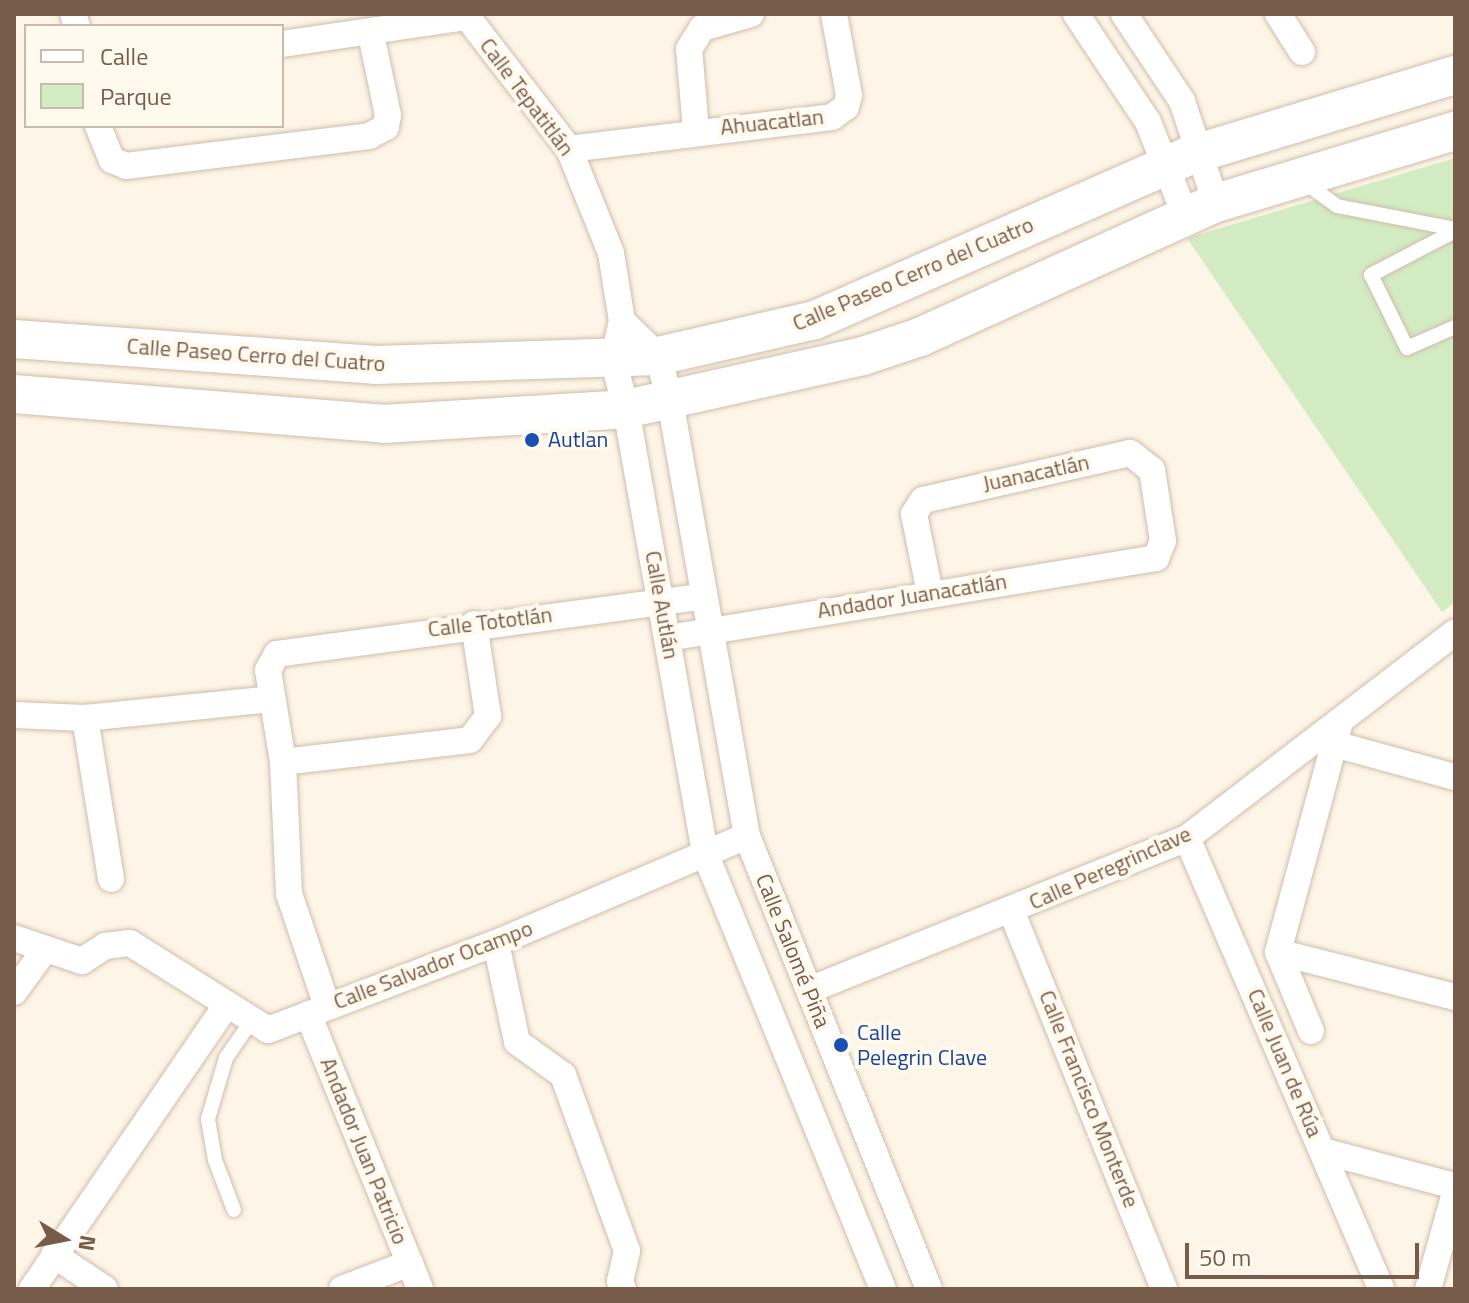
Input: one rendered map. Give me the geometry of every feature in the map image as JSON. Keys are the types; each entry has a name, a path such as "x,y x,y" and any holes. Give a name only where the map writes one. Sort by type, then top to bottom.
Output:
{"street":[{"name":"Ahuacatlan","path":"696,130 689,49 702,28 751,14"},
{"name":"Ahuacatlan","path":"569,149 696,130 832,117 846,107 849,95 834,14"},
{"path":"1076,14 1148,122 1183,159 1201,210"},
{"path":"1124,14 1182,101 1183,159 1201,210"},
{"path":"1278,14 1302,52"},
{"path":"284,44 371,34 466,16"},
{"name":"Calle Tepatitlán","path":"466,16 569,149 611,253 622,321 613,359"},
{"path":"99,128 112,160 126,166 369,136 386,127 388,115 371,34"},
{"name":"Calle Paseo Cerro del Cuatro","path":"14,339 375,365 658,356 815,320 1183,159 1455,75"},
{"path":"14,394 383,424 626,409 795,374 920,337 1201,210 1455,131"},
{"path":"622,321 658,356"},
{"name":"Calle Autlán","path":"658,356 670,400 747,836"},
{"name":"Calle Autlán","path":"613,359 626,409 705,853"},
{"name":"Juanacatlán","path":"930,593 914,514 923,500 1130,453 1152,470 1163,541 1156,558"},
{"name":"Andador Juanacatlán","path":"668,638 710,628 1156,558"},
{"name":"Calle Tototlán","path":"277,654 474,624 704,596"},
{"path":"283,762 470,740 488,716 474,624"},
{"name":"Calle Peregrinclave","path":"809,990 1187,838 1337,734 1455,632"},
{"name":"Andador Juan Patricio","path":"277,654 268,670 283,762 289,894 318,1010 420,1289"},
{"path":"14,715 85,718 271,699"},
{"path":"85,718 111,879"},
{"path":"1311,1031 1278,952 1337,734 1455,777"},
{"name":"Calle Salvador Ocampo","path":"44,951 82,961 105,946 130,943 268,1030 496,943 747,836"},
{"name":"Calle Salomé Piña","path":"747,836 929,1289"},
{"name":"Calle Juan de Rúa","path":"1187,838 1381,1289"},
{"name":"Calle Salomé Piña","path":"705,853 883,1289"},
{"name":"Calle Francisco Monterde","path":"1011,910 1164,1289"},
{"path":"14,938 44,951 14,992"},
{"path":"496,943 517,1042 563,1075 627,1251 623,1289"},
{"path":"1278,952 1455,997"},
{"path":"32,1289 227,1004"},
{"path":"1323,1151 1455,1186"},
{"path":"1428,1289 1455,1193"},
{"path":"54,1255 105,1289"},
{"path":"342,1289 410,1263"}],"lane":[{"path":"1299,178 1337,206 1455,230"},
{"path":"1455,230 1371,275 1407,348 1455,327"},
{"path":"234,1210 215,1160 208,1119 226,1058 252,1020"}],"green space":[{"path":"1455,158 1455,602 1442,612 1187,238"}],"place":[{"name":"Autlan","path":"532,440"},
{"name":"Calle Pelegrin Clave","path":"841,1045"}]}
